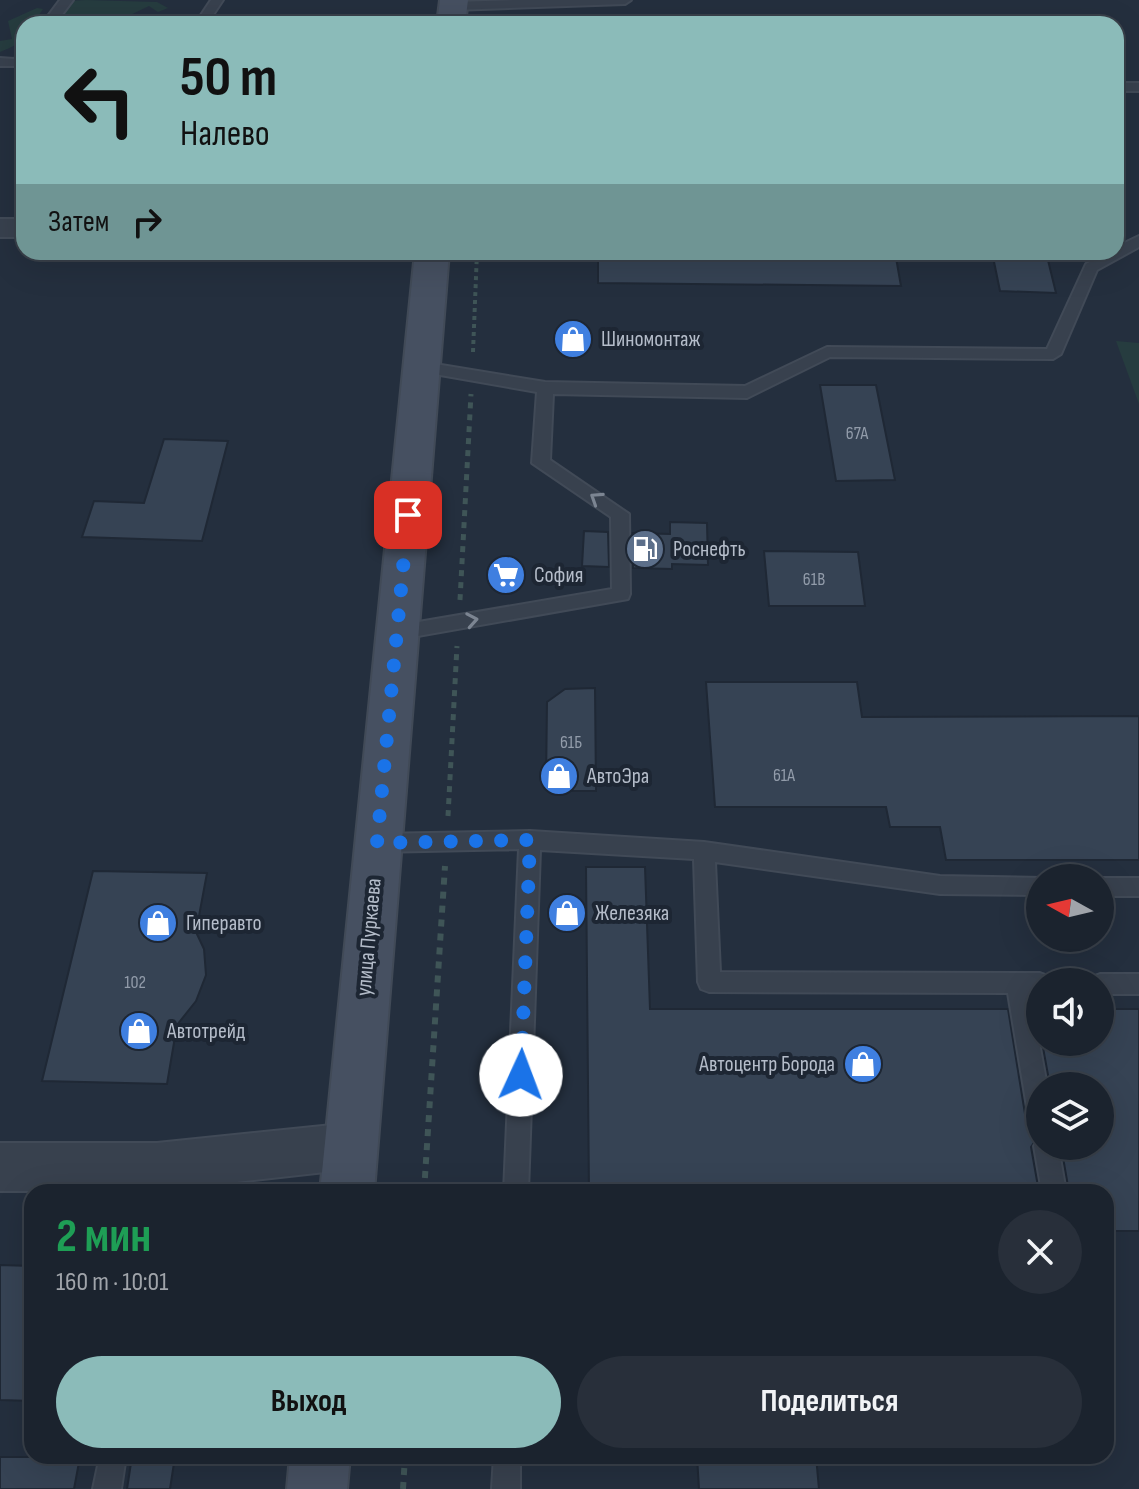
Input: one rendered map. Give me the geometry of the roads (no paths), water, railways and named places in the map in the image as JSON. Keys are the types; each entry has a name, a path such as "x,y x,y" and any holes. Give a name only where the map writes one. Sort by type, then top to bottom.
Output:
{"main road":[{"name":"улица Пуркаева","path":"350,1169 395,633 431,260"},
{"path":"317,1489 319,1464"}],"street":[{"path":"0,1167 155,1179 350,1169"}],"lane":[{"path":"54,16 67,0"},
{"path":"453,10 625,0"},
{"path":"423,367 545,388 747,392 827,352 1053,354 1091,267 1104,260"},
{"path":"395,633 621,594 620,514 541,463 545,388"},
{"path":"516,1184 530,840"},
{"path":"377,843 530,840 704,851 940,885 1026,886"},
{"path":"704,851 709,982 1026,983"},
{"path":"1114,887 1139,887"},
{"path":"1114,984 1139,984"},
{"path":"1048,1160 1053,1184"},
{"path":"107,1489 112,1464"},
{"path":"506,1489 507,1464"}],"place":[{"name":"Шиномонтаж","path":"573,339"},
{"name":"Роснефть","path":"645,549"},
{"name":"София","path":"506,575"},
{"name":"АвтоЭра","path":"559,776"},
{"name":"Железяка","path":"567,913"},
{"name":"Гиперавто","path":"158,923"},
{"name":"Автотрейд","path":"139,1031"},
{"name":"Автоцентр Борода","path":"863,1064"}]}
